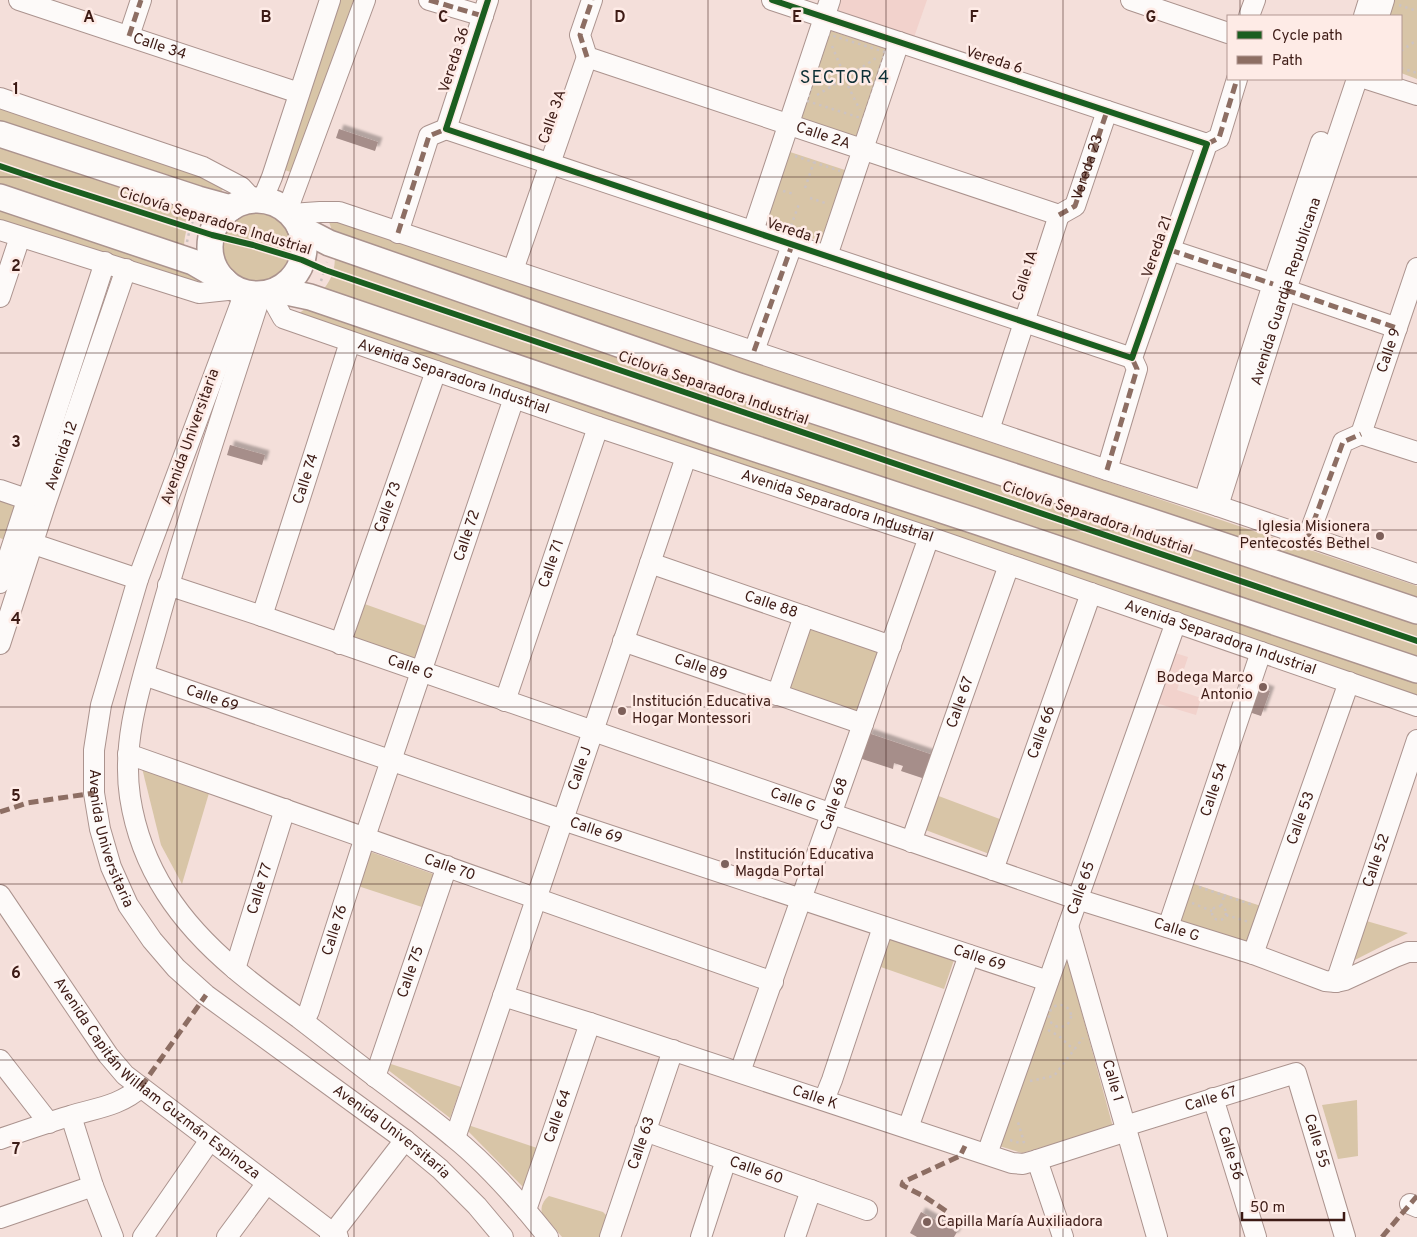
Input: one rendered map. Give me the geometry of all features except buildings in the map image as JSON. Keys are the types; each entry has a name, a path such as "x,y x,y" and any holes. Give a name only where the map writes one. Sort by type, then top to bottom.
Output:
{"main road":[{"path":"0,134 204,201 278,205 329,243 736,385 1417,611"},
{"name":"Avenida Separadora Industrial","path":"0,196 193,262 252,290 310,297 717,436 1417,670"},
{"path":"249,203 201,231 211,243 212,259 215,267 252,290 290,281 296,274 302,260 304,244 293,218"}],"street":[{"name":"Calle 34","path":"19,0 299,93"},
{"path":"129,36 141,0"},
{"path":"293,218 365,0"},
{"path":"429,0 485,8"},
{"path":"587,57 580,35 592,0"},
{"name":"Vereda 6","path":"772,0 1207,144"},
{"path":"1134,0 1227,32"},
{"path":"1249,15 1254,0"},
{"path":"1364,15 1369,0"},
{"path":"0,98 203,167 241,187 249,203 272,177 326,1"},
{"path":"1380,15 1391,2"},
{"name":"Vereda 36","path":"446,129 485,8"},
{"path":"752,231 827,17"},
{"path":"827,256 899,42"},
{"name":"Calle 2A","path":"587,57 1059,215"},
{"name":"Calle 3A","path":"513,270 587,57"},
{"name":"Vereda 21","path":"1106,470 1138,369 1132,358 1207,144 1219,138 1237,80"},
{"name":"Avenida Guardia Republicana","path":"1211,504 1280,287 1343,80"},
{"name":"Avenida Guardia Republicana","path":"1280,287 1357,80"},
{"path":"1370,80 1417,95"},
{"name":"Vereda 23","path":"1059,215 1075,206 1107,111"},
{"path":"398,233 429,136 446,129"},
{"name":"Vereda 1","path":"446,129 752,231 791,236 827,256 1132,358"},
{"path":"293,218 320,212 339,212 1417,574"},
{"name":"Calle 1A","path":"989,430 1059,215"},
{"name":"Avenida Separadora Industrial","path":"0,230 199,293 252,290 283,318 350,342 686,457 929,537 1417,706"},
{"path":"754,351 791,236"},
{"path":"0,297 20,237"},
{"path":"1170,250 1397,328"},
{"name":"Avenida 12","path":"36,502 105,262"},
{"name":"Calle 9","path":"1361,434 1417,268"},
{"name":"Avenida 12","path":"0,583 17,549 36,502 126,269"},
{"name":"Avenida Universitaria","path":"252,290 138,579 101,705 94,750 94,793 100,830 111,867 128,905 152,940 176,968 206,995 405,1140 440,1169 503,1237"},
{"name":"Avenida Universitaria","path":"252,290 168,585 133,717 128,754 130,794 136,830 149,864 166,895 187,923 210,947 235,969 455,1138 526,1210 548,1237"},
{"name":"Calle 74","path":"262,616 350,342"},
{"name":"Calle 73","path":"340,644 436,371"},
{"name":"Calle 72","path":"392,761 514,398"},
{"name":"Calle 71","path":"505,701 598,427"},
{"path":"1308,537 1343,442 1361,434 1417,452"},
{"name":"Calle J","path":"455,1138 686,457"},
{"path":"0,490 36,502"},
{"name":"Calle 68","path":"740,1072 929,537"},
{"path":"17,549 138,579"},
{"name":"Avenida 12","path":"0,644 17,549"},
{"name":"Calle 88","path":"650,563 891,646"},
{"name":"Calle 67","path":"911,842 1009,565"},
{"name":"Calle G","path":"168,585 1077,899 1253,954 1325,981 1336,982"},
{"name":"Calle 66","path":"993,870 1091,593"},
{"path":"777,695 804,616"},
{"name":"Calle 65","path":"987,1154 1176,622"},
{"name":"Calle 89","path":"623,641 863,724"},
{"name":"Calle 54","path":"1168,928 1261,652"},
{"name":"Calle 69","path":"144,675 563,820 1048,981"},
{"name":"Calle 53","path":"1253,954 1348,682"},
{"name":"Calle 52","path":"1336,982 1417,740"},
{"name":"Calle 70","path":"128,754 772,982"},
{"name":"Calle 76","path":"304,1021 309,1011 392,761"},
{"name":"Calle 77","path":"235,969 285,809"},
{"name":"Calle 75","path":"375,1077 447,866"},
{"name":"Avenida Capitán William Guzmán Espinoza","path":"0,895 108,1055 125,1074 334,1236"},
{"name":"Calle 1","path":"1068,926 1158,1237"},
{"path":"824,1100 883,927"},
{"path":"1336,982 1345,980 1408,952 1417,952"},
{"path":"908,1128 969,955"},
{"name":"Calle K","path":"503,996 673,1050 1012,1163 1023,1164 1037,1160 1126,1128"},
{"name":"Calle 64","path":"526,1210 590,1023"},
{"name":"Calle 63","path":"610,1237 673,1050"},
{"path":"0,1060 49,1123"},
{"name":"Calle 67","path":"1126,1128 1213,1098 1296,1073"},
{"name":"Calle 55","path":"1296,1073 1345,1237"},
{"path":"0,1139 118,1102 131,1096 140,1087"},
{"name":"Calle 56","path":"1213,1098 1256,1237"},
{"path":"70,1116 93,1186 113,1237"},
{"name":"Calle 60","path":"645,1131 867,1210"},
{"path":"143,1237 210,1140"},
{"path":"334,1236 405,1140"},
{"path":"701,1237 726,1160"},
{"path":"1037,1160 1063,1237"},
{"path":"227,1237 267,1183"},
{"path":"0,1218 93,1186"},
{"path":"795,1237 811,1190"}],"path":[{"path":"1391,2 1417,11"},
{"path":"827,17 842,70"},
{"path":"807,101 864,118 885,52 827,17"},
{"path":"807,101 827,17"},
{"path":"1402,50 1417,40"},
{"path":"1402,68 1417,73"},
{"path":"807,101 837,83"},
{"path":"795,156 845,172"},
{"path":"805,188 814,162"},
{"path":"810,198 834,206"},
{"path":"184,259 201,231 204,201"},
{"path":"791,236 799,204"},
{"path":"310,297 319,285 325,270 329,243"},
{"path":"1181,890 1224,896 1269,910"},
{"path":"1181,890 1212,910 1212,914 1217,920 1224,918 1226,915"},
{"path":"1221,906 1224,896"},
{"path":"1212,910 1217,905 1221,906 1226,911 1226,915"},
{"path":"1226,915 1254,924"},
{"path":"1065,1006 1070,1011 1070,1022 1065,1026 1056,1026 1050,1020 1050,1013 1054,1007 1065,1006"},
{"path":"1052,1032 1056,1026"},
{"path":"1046,1029 1066,1042 1074,1050"},
{"path":"1028,1082 1054,1076 1085,1036 1087,1045"},
{"path":"1008,1139 1020,1143 1024,1142 1017,1119"}],"shaded area":[{"path":"335,0 358,0 299,175 279,168"},
{"path":"837,0 927,0 912,43 831,16"},
{"path":"1394,0 1417,0 1417,79 1402,73 1402,15 1388,15"},
{"path":"825,29 890,50 861,139 796,118"},
{"path":"0,108 228,185 216,196 0,130"},
{"path":"0,142 199,208 187,228 184,251 0,189"},
{"path":"784,150 848,171 824,242 760,222"},
{"path":"0,203 190,266 201,286 0,223"},
{"path":"256,213 276,219 286,229 292,249 286,269 276,279 256,285 236,279 226,269 220,249 226,229 236,219"},
{"path":"328,219 1417,586 1417,605 335,239"},
{"path":"335,253 1417,621 1417,658 323,290 333,273"},
{"path":"312,304 1417,681 1417,696 298,314"},
{"path":"0,501 22,509 10,542 0,538"},
{"path":"359,602 429,627 417,662 347,637"},
{"path":"810,624 879,648 856,714 787,691"},
{"path":"1172,652 1188,657 1177,690 1201,698 1196,715 1156,703"},
{"path":"142,768 209,793 182,884 161,845"},
{"path":"936,795 1005,821 992,855 923,829"},
{"path":"368,851 436,875 425,908 356,884"},
{"path":"1188,882 1261,906 1248,946 1174,921"},
{"path":"1363,920 1408,933 1347,964"},
{"path":"886,933 955,957 944,989 875,965"},
{"path":"1064,948 1113,1127 1022,1153 996,1145"},
{"path":"387,1064 461,1087 450,1118 383,1066"},
{"path":"1357,1100 1358,1156 1338,1159 1322,1105"},
{"path":"468,1125 540,1149 525,1187 465,1128"},
{"path":"549,1196 603,1212 608,1217 603,1237 562,1237 542,1213 543,1203"}],"marked path":[{"path":"129,36 141,0"},
{"path":"429,0 483,16"},
{"path":"587,57 580,35 592,0"},
{"path":"1207,144 1219,138 1237,80"},
{"path":"1059,215 1075,206 1107,111"},
{"path":"398,233 429,136 446,129"},
{"path":"754,351 792,245"},
{"path":"1170,250 1273,284"},
{"path":"1286,290 1397,328"},
{"path":"1107,470 1137,369 1132,358"},
{"path":"1308,537 1343,442 1361,434"},
{"path":"0,812 27,803 94,793"},
{"path":"141,1087 206,995"},
{"path":"946,1211 902,1185 903,1182 960,1156 965,1146"},
{"path":"1382,1237 1417,1196"}],"cycle path":[{"path":"488,0 446,129 1132,358 1207,144 772,0"},
{"name":"Ciclovía Separadora Industrial","path":"0,166 212,235 302,260 325,270 1417,641"}],"place":[{"name":"Iglesia Misionera Pentecostés Bethel","path":"1380,536"},
{"name":"Bodega Marco Antonio","path":"1263,687"},
{"name":"Institución Educativa Hogar Montessori","path":"622,711"},
{"name":"Institución Educativa Magda Portal","path":"725,864"},
{"name":"Capilla María Auxiliadora","path":"927,1222"}],"district":[{"name":"SECTOR 4","path":"845,78"}]}
